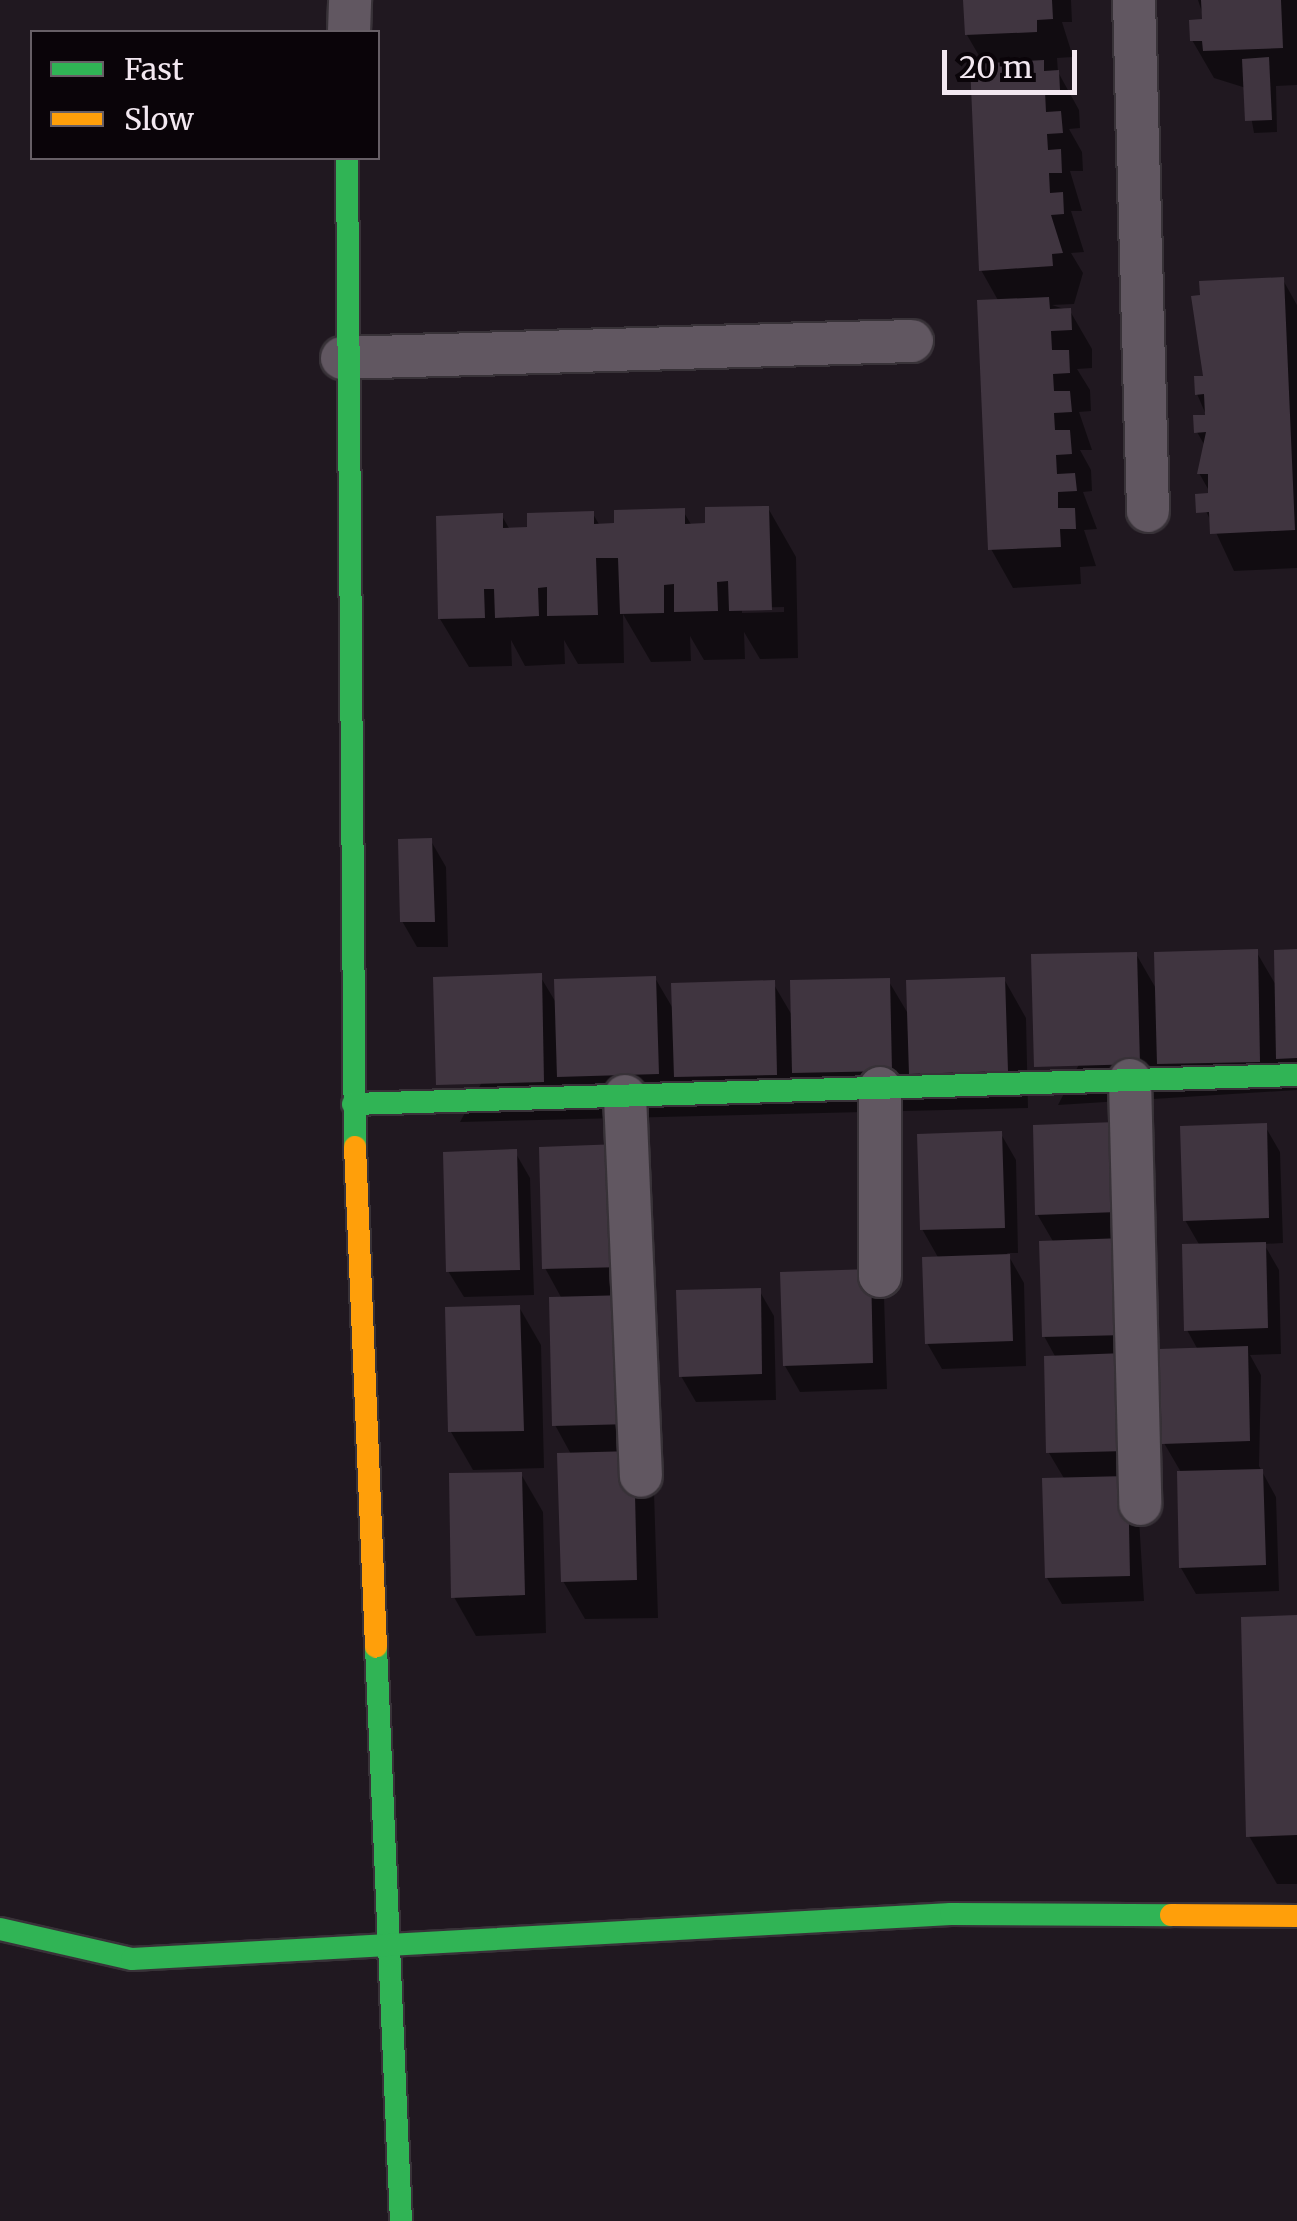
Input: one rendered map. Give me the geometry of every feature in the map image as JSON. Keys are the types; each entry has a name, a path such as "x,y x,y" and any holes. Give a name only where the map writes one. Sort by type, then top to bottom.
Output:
{"street":[{"path":"349,30 350,0"},
{"path":"1134,0 1148,512"},
{"path":"347,160 342,358 353,1104 400,2221"},
{"path":"342,358 912,341"},
{"path":"353,1104 1297,1075"},
{"path":"1130,1080 1140,1504"},
{"path":"880,1088 880,1276"},
{"path":"625,1096 641,1476"},
{"path":"0,1929 132,1959 390,1938 951,1914 1297,1916"}],"building":[{"path":"963,0 1052,0 1053,19 1037,20 1037,32 965,35"},
{"path":"1201,0 1281,0 1283,48 1203,51 1202,41 1190,41 1189,20 1202,19"},
{"path":"1269,57 1272,120 1245,121 1242,59"},
{"path":"1044,60 1044,71 1059,70 1060,90 1045,91 1046,112 1061,111 1063,133 1047,134 1048,150 1061,149 1062,173 1049,173 1050,193 1063,192 1064,214 1051,215 1063,253 1052,254 1053,266 979,271 970,64"},
{"path":"1284,277 1295,530 1210,534 1209,512 1196,513 1195,494 1208,493 1208,474 1197,474 1206,432 1194,433 1193,415 1205,415 1204,394 1195,395 1194,376 1203,376 1191,296 1200,295 1199,281"},
{"path":"1049,297 1050,309 1071,308 1072,330 1051,331 1052,350 1069,350 1070,373 1053,374 1054,391 1070,391 1072,412 1054,413 1055,430 1070,430 1072,454 1056,455 1057,474 1075,473 1077,491 1058,492 1058,508 1075,508 1076,529 1060,529 1061,547 988,550 977,300"},
{"path":"769,506 772,610 729,611 728,581 717,582 718,611 674,612 674,584 664,585 664,613 620,614 618,558 596,558 598,615 547,616 547,587 538,588 539,616 495,618 494,589 484,589 485,618 438,619 436,516 503,513 503,528 527,527 527,513 594,511 594,524 614,523 614,510 685,508 685,524 705,523 705,507"},
{"path":"432,838 435,922 400,922 398,839"},
{"path":"1258,949 1260,1062 1157,1064 1154,952"},
{"path":"1297,949 1297,1058 1276,1059 1274,950"},
{"path":"1137,952 1140,1064 1034,1067 1031,954"},
{"path":"542,973 544,1082 436,1085 433,977"},
{"path":"656,976 659,1074 557,1077 554,979"},
{"path":"1005,977 1008,1071 909,1074 906,980"},
{"path":"890,978 892,1071 792,1073 790,980"},
{"path":"775,980 777,1075 674,1077 671,983"},
{"path":"1116,1122 1118,1212 1035,1215 1033,1125"},
{"path":"1267,1123 1269,1218 1183,1221 1180,1126"},
{"path":"1002,1131 1005,1228 920,1230 917,1134"},
{"path":"620,1144 624,1267 542,1269 539,1147"},
{"path":"517,1149 520,1270 446,1272 443,1152"},
{"path":"1124,1238 1126,1335 1042,1337 1039,1241"},
{"path":"1266,1242 1268,1328 1184,1331 1182,1244"},
{"path":"1010,1254 1013,1341 925,1344 922,1257"},
{"path":"871,1269 873,1363 783,1366 780,1272"},
{"path":"761,1288 762,1374 679,1377 676,1290"},
{"path":"629,1295 632,1424 552,1426 549,1297"},
{"path":"520,1305 524,1431 448,1432 445,1307"},
{"path":"1248,1346 1250,1441 1162,1444 1159,1349"},
{"path":"1125,1353 1127,1451 1046,1453 1044,1356"},
{"path":"634,1451 637,1580 561,1582 557,1453"},
{"path":"1263,1469 1266,1565 1179,1568 1177,1471"},
{"path":"522,1472 525,1595 451,1598 449,1473"},
{"path":"1128,1476 1130,1576 1045,1578 1042,1478"},
{"path":"1297,1615 1297,1835 1246,1837 1241,1617"}],"traffic: fast":[{"path":"347,160 355,1147"},
{"path":"353,1104 1297,1075"},
{"path":"376,1647 401,2221"},
{"path":"0,1929 132,1959 951,1914 1171,1915"}],"traffic: slow":[{"path":"355,1147 376,1647"},
{"path":"1171,1915 1297,1916"}]}
